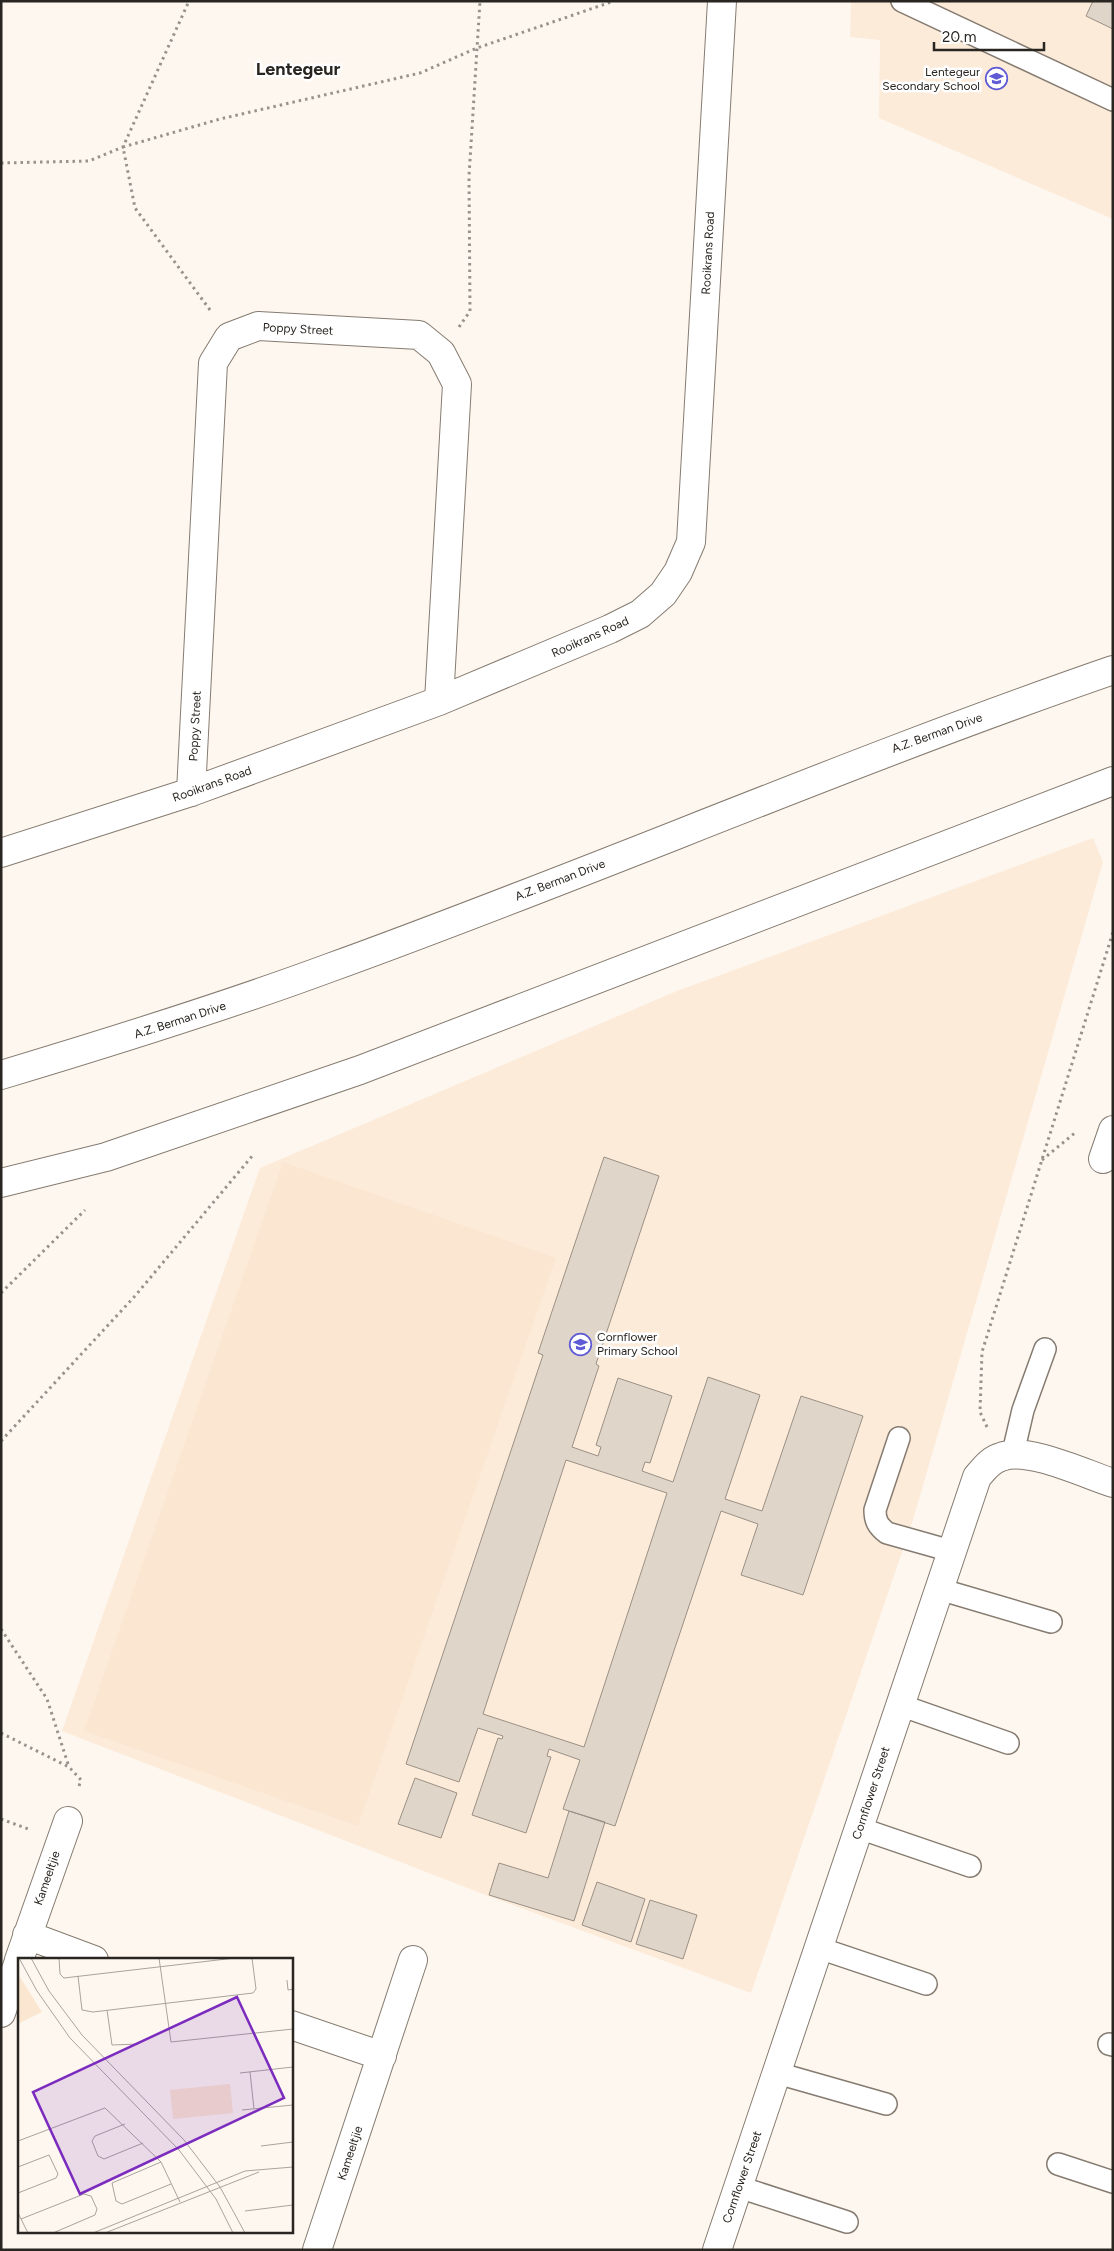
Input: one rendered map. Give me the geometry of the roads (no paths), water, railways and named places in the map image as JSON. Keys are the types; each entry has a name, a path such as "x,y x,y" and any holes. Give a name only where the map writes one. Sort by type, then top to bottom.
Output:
{"street":[{"name":"Rooikrans Road","path":"1,853 191,792 439,701 610,629 640,614 663,594 678,572 691,542 722,1"},
{"name":"Poppy Street","path":"191,792 213,363 229,337 258,326 419,335 441,353 456,384 439,701"},
{"name":"A.Z. Berman Drive","path":"1,1075 118,1040 329,968 867,760 1113,670"},
{"path":"1,1182 106,1157 360,1070 1113,781"},
{"path":"1103,1159 1113,1130"},
{"path":"1006,1455 1028,1454 1113,1483"},
{"name":"Cornflower Street","path":"717,2250 977,1477 987,1465 1006,1455"},
{"name":"Kameeltjie","path":"22,1952 68,1821"},
{"path":"22,1952 76,1958"},
{"name":"Kameeltjie","path":"317,2250 414,1960"},
{"name":"Kameeltjie","path":"1,2014 18,1964"},
{"path":"292,2025 382,2056"}],"lane":[{"path":"902,1 1113,100"},
{"path":"1006,1455 1044,1348"},
{"path":"899,1438 875,1510 875,1520 886,1533 952,1551"},
{"path":"939,1589 1051,1622"},
{"path":"900,1706 1008,1743"},
{"path":"859,1828 970,1866"},
{"path":"819,1948 926,1984"},
{"path":"777,2073 886,2104"},
{"path":"1058,2164 1113,2182"},
{"path":"739,2186 847,2222"}],"place":[{"name":"Lentegeur Secondary School","path":"996,79"},
{"name":"Cornflower Primary School","path":"581,1344"}],"district":[{"name":"Lentegeur","path":"298,69"}]}
